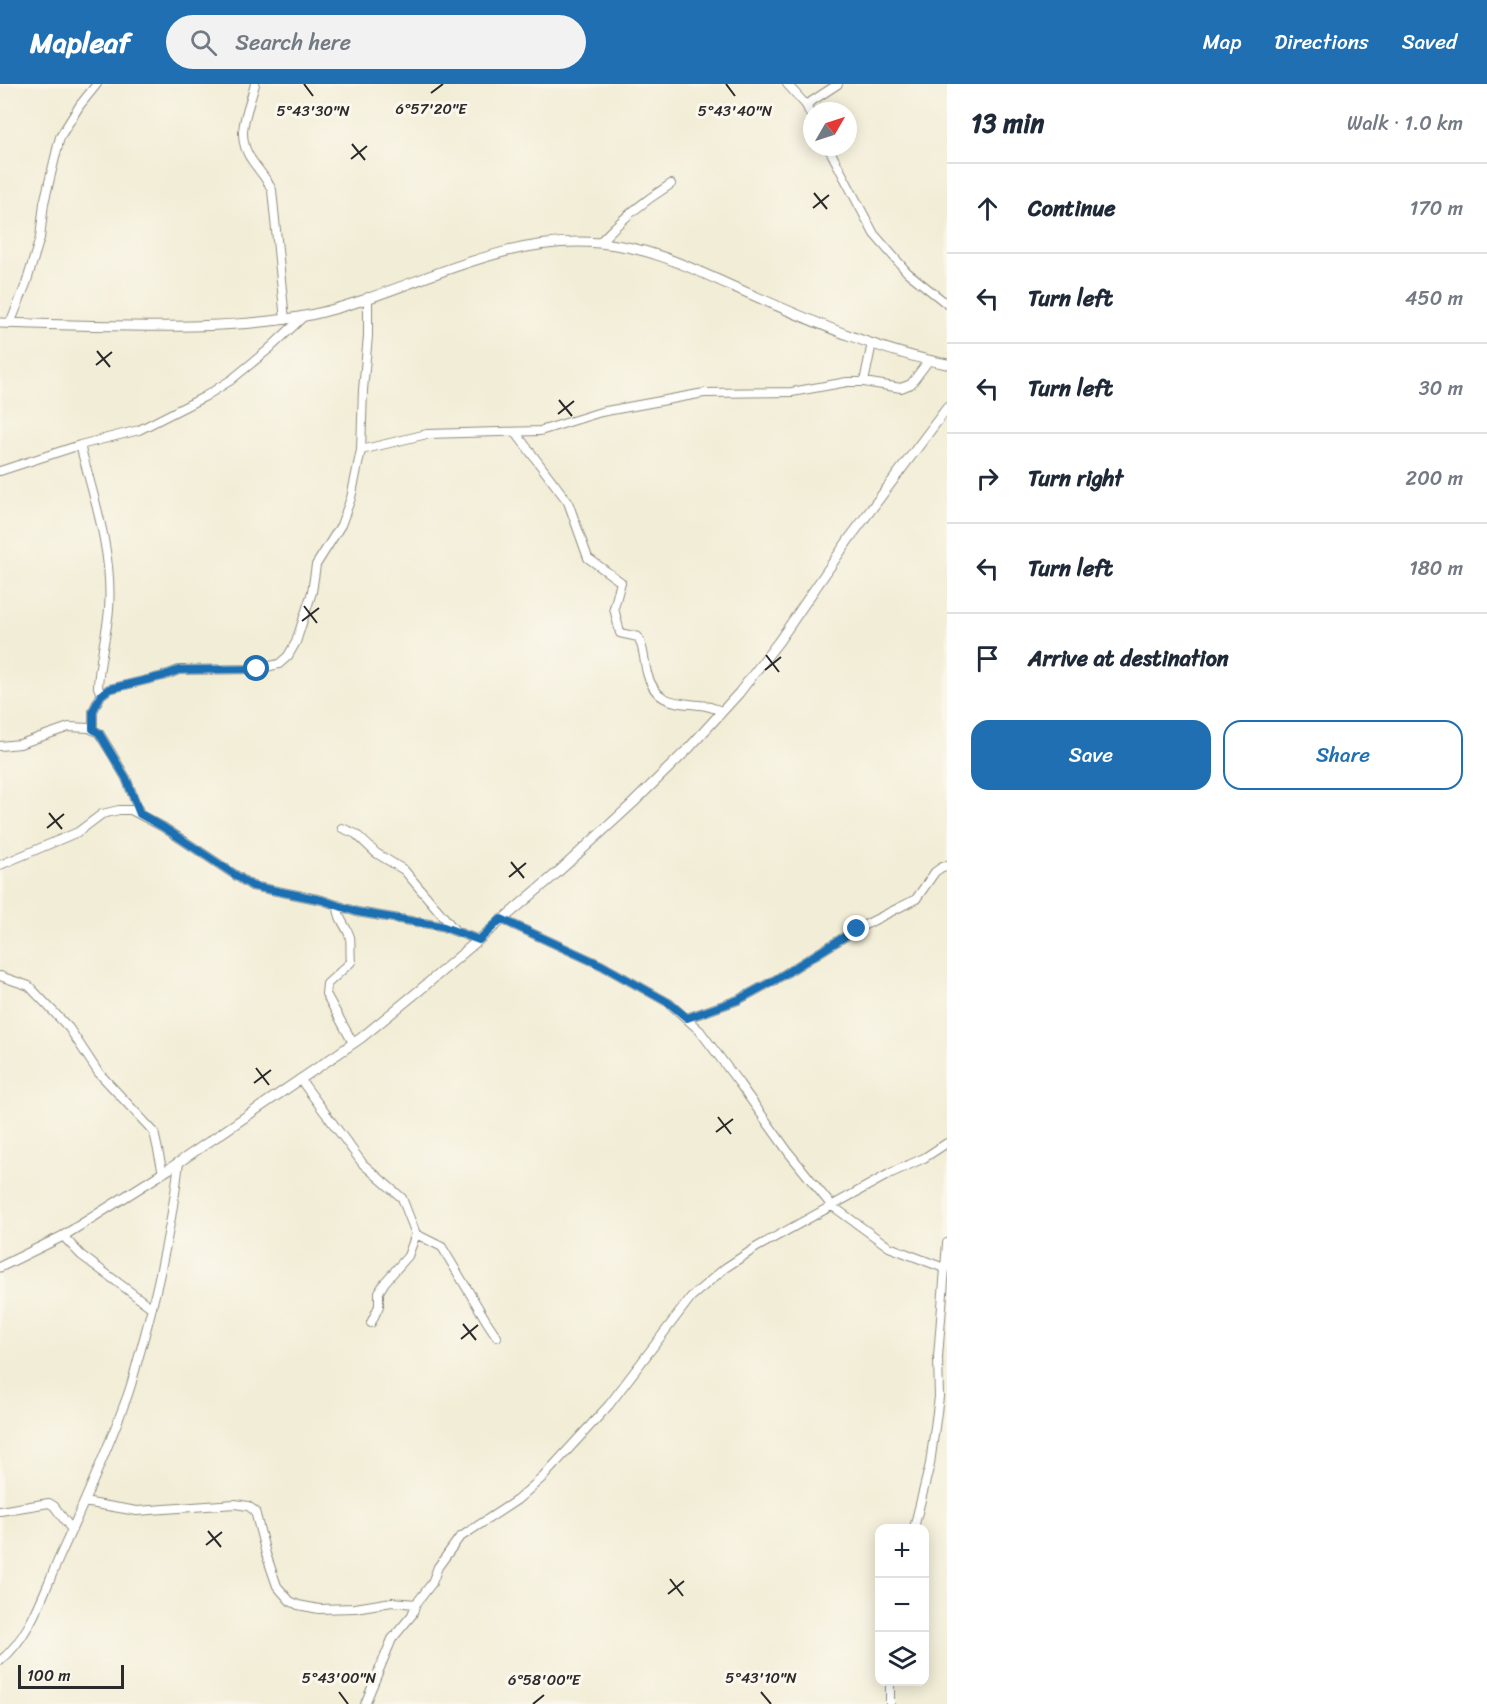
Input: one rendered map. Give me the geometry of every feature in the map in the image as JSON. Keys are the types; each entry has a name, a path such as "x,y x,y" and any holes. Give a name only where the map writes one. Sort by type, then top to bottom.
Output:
{"street":[{"path":"97,84 80,105 60,137 44,203 40,238 26,284 5,324 128,327 264,323 304,316 368,297 451,267 516,249 558,243 599,243 663,256 837,330 872,343 947,364"},
{"path":"255,84 242,126 242,140 248,156 269,182 272,190 285,320"},
{"path":"787,84 803,102"},
{"path":"811,102 838,84"},
{"path":"833,156 874,234 907,272 947,304"},
{"path":"599,243 616,224 644,200 671,184"},
{"path":"78,726 93,711 101,695 109,689 179,670 257,669 279,664 288,656 296,642 312,592 316,565 341,525 351,498 362,450 368,297"},
{"path":"0,471 80,445 139,430 204,397 231,380 304,316"},
{"path":"864,382 872,343"},
{"path":"362,450 427,434 540,431 601,412 704,393 792,392 847,382 864,382 901,388 911,384 929,360"},
{"path":"0,1267 63,1236 163,1173 353,1043 421,989 557,873 632,804 740,693 849,539 947,408"},
{"path":"516,433 568,502 588,558 621,582 614,608 620,633 638,637 642,644 643,661 650,682 661,695 672,703 700,705 722,711"},
{"path":"80,445 100,520 107,562 109,608 98,687 101,695"},
{"path":"93,711 93,729"},
{"path":"0,746 20,744 69,727 93,729 99,733 126,778 140,814"},
{"path":"0,865 78,832 102,814 130,810 163,827 252,886 289,892 357,912 454,929 479,940"},
{"path":"342,828 356,834 376,853 404,870 454,929"},
{"path":"687,1018 738,1000 857,929 916,899 935,872 947,866"},
{"path":"338,905 338,916 350,939 351,962 327,984 326,994 353,1043"},
{"path":"501,919 601,965 669,1003 687,1018 723,1061 783,1144 831,1205 889,1248 944,1268"},
{"path":"0,976 29,986 69,1028 98,1072 154,1132 163,1173"},
{"path":"300,1079 363,1164 402,1198 416,1234 408,1256 385,1282 380,1292 379,1306 371,1323"},
{"path":"365,1704 392,1639 412,1615 416,1604 432,1583 438,1567 459,1538 517,1500 543,1477 609,1404 691,1297 738,1259 831,1205 924,1158 947,1143"},
{"path":"0,1661 8,1655 39,1609 128,1394 152,1308 174,1210 180,1162"},
{"path":"416,1234 442,1247 497,1337"},
{"path":"63,1236 81,1255 152,1308"},
{"path":"915,1524 930,1464 939,1397 938,1357 945,1296 944,1268 947,1243"},
{"path":"84,1502 137,1511 236,1504 248,1506 255,1511 277,1586 290,1601 319,1609 355,1608 392,1602 416,1604"},
{"path":"0,1511 49,1503 54,1506 72,1530"},
{"path":"890,1686 890,1704"}],"route":[{"path":"257,669 179,670 128,686 109,689 101,695 93,711 93,729 99,733 126,778 140,814 252,886 322,900 357,912 454,929 479,940 501,919 525,928 601,965 669,1003 687,1018 738,1000 857,929"}]}
